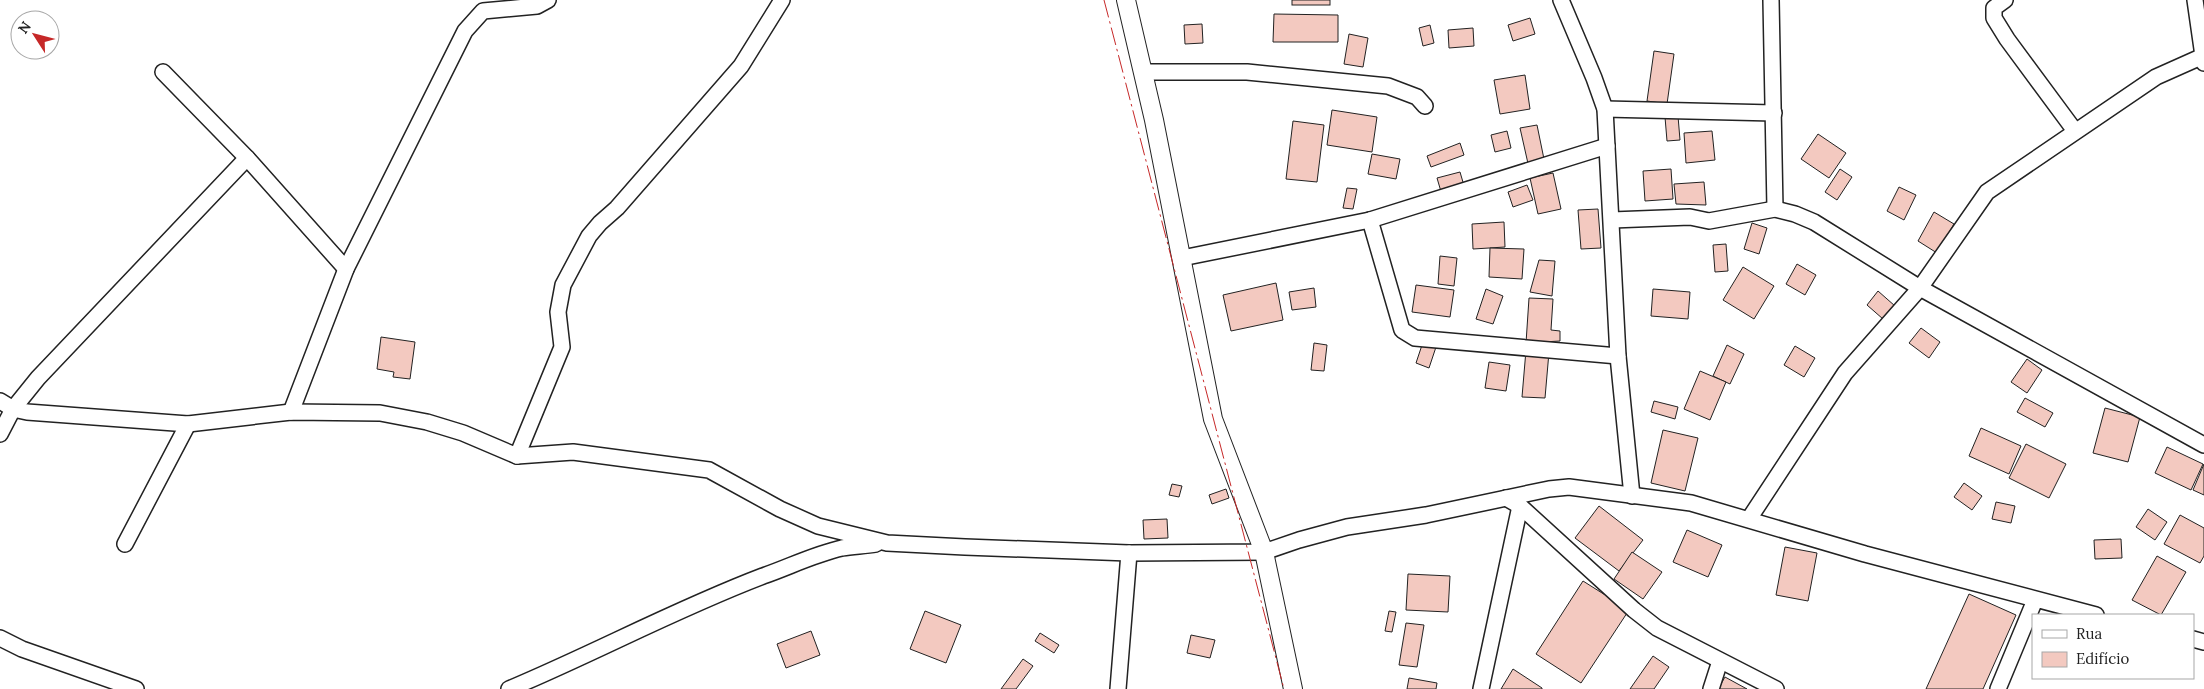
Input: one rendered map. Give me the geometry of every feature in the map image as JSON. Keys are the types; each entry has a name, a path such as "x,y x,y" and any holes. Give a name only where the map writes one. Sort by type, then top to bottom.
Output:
{"street":[{"path":"291,412 346,269 435,88 471,23 482,11 537,6 548,0"},
{"path":"518,456 562,347 558,312 564,285 576,258 600,223 618,208 741,66 782,0"},
{"path":"1126,0 1144,72 1213,419 1264,552 1293,689"},
{"path":"1561,0 1605,109 1618,356 1632,496"},
{"path":"1771,0 1775,209"},
{"path":"2005,0 1994,8 1994,18 2075,132"},
{"path":"1749,518 1845,373 1920,288 1987,192 2156,77 2204,59 2195,0"},
{"path":"163,72 248,158 346,269"},
{"path":"1144,72 1247,72 1388,86 1416,97 1425,106"},
{"path":"1605,109 1774,113"},
{"path":"1182,258 1370,220 1607,146"},
{"path":"0,434 13,409 38,378 97,314 248,158"},
{"path":"1612,220 1690,217 1709,221 1775,209 1814,222 1920,288 2204,445"},
{"path":"1370,220 1402,330 1409,335 1415,338 1618,356"},
{"path":"0,401 13,409 188,424 291,412 380,412 427,422 463,433 518,456 573,452 709,470 780,509 818,526 888,543"},
{"path":"125,544 188,424"},
{"path":"509,689 570,663 640,628 745,583 842,548 888,543 1129,553 1264,552 1347,527 1426,515 1549,489 1569,488 1692,503 1749,518 1865,554 2092,614"},
{"path":"1506,498 1520,506 1657,628 1776,689"},
{"path":"1481,689 1520,506"},
{"path":"1118,689 1129,553"},
{"path":"1998,689 2035,600"},
{"path":"0,638 22,649 136,689"},
{"path":"1711,689 1720,661"}],"building":[{"path":"1292,0 1330,0 1330,5 1292,5"},
{"path":"1274,14 1338,15 1338,42 1273,42"},
{"path":"1530,18 1535,34 1513,41 1508,25"},
{"path":"1202,24 1203,43 1185,44 1184,25"},
{"path":"1430,25 1434,43 1423,46 1419,28"},
{"path":"1473,28 1474,46 1449,48 1448,30"},
{"path":"1349,34 1368,38 1363,67 1344,64"},
{"path":"1654,51 1674,54 1667,104 1647,101"},
{"path":"1525,75 1530,109 1500,114 1494,80"},
{"path":"1332,110 1377,117 1372,152 1327,145"},
{"path":"1678,116 1680,140 1667,141 1665,117"},
{"path":"1293,121 1324,125 1317,182 1286,179"},
{"path":"1537,125 1545,164 1529,168 1520,128"},
{"path":"1507,131 1511,148 1495,152 1491,135"},
{"path":"1712,131 1715,160 1686,163 1684,133"},
{"path":"1818,134 1846,153 1829,178 1801,159"},
{"path":"1460,143 1464,155 1431,167 1427,156"},
{"path":"1372,154 1400,159 1396,179 1368,174"},
{"path":"1671,169 1673,199 1645,201 1643,171"},
{"path":"1840,169 1852,177 1837,200 1825,192"},
{"path":"1460,172 1465,189 1442,195 1437,178"},
{"path":"1553,173 1561,209 1538,214 1530,178"},
{"path":"1704,182 1706,205 1676,204 1674,184"},
{"path":"1527,185 1533,200 1513,207 1508,192"},
{"path":"1899,187 1916,195 1904,220 1887,211"},
{"path":"1347,188 1357,189 1353,209 1343,208"},
{"path":"1598,209 1601,248 1581,249 1578,210"},
{"path":"1934,212 1954,224 1937,253 1918,241"},
{"path":"1504,222 1505,247 1473,249 1472,224"},
{"path":"1752,223 1767,228 1759,254 1744,249"},
{"path":"1726,244 1728,271 1715,272 1713,245"},
{"path":"1490,248 1524,249 1522,279 1489,277"},
{"path":"1440,256 1457,258 1454,286 1438,284"},
{"path":"1539,260 1555,261 1552,296 1530,292"},
{"path":"1797,264 1816,275 1805,295 1786,284"},
{"path":"1743,267 1774,286 1754,319 1723,300"},
{"path":"1276,283 1283,320 1231,331 1223,295"},
{"path":"1416,285 1454,290 1450,317 1412,312"},
{"path":"1314,288 1316,307 1292,310 1289,292"},
{"path":"1486,289 1503,296 1493,324 1476,319"},
{"path":"1653,289 1690,292 1688,319 1651,316"},
{"path":"1878,291 1895,306 1883,319 1867,305"},
{"path":"1529,298 1553,299 1551,330 1560,331 1560,341 1526,343"},
{"path":"1921,328 1940,342 1929,358 1909,343"},
{"path":"381,337 415,342 410,379 393,377 394,372 377,369"},
{"path":"1423,342 1436,347 1429,368 1416,363"},
{"path":"1314,343 1327,345 1324,371 1311,370"},
{"path":"1727,345 1744,354 1730,384 1713,376"},
{"path":"1795,346 1815,358 1804,377 1784,365"},
{"path":"1526,350 1549,352 1545,398 1522,397"},
{"path":"2027,359 2042,370 2027,393 2011,382"},
{"path":"1489,362 1510,365 1506,391 1485,388"},
{"path":"1700,371 1726,382 1710,420 1684,409"},
{"path":"2025,398 2053,413 2045,427 2017,412"},
{"path":"1654,401 1678,407 1675,419 1651,412"},
{"path":"2105,408 2140,417 2128,462 2093,453"},
{"path":"1981,428 2021,446 2009,474 1969,456"},
{"path":"1663,430 1698,438 1685,491 1651,483"},
{"path":"2026,444 2066,464 2049,498 2009,478"},
{"path":"2167,447 2203,464 2191,490 2155,473"},
{"path":"2204,464 2204,495 2193,490"},
{"path":"1964,483 1982,496 1972,510 1954,497"},
{"path":"1172,484 1182,486 1179,497 1169,495"},
{"path":"1226,489 1229,498 1212,504 1209,495"},
{"path":"1996,502 2015,506 2011,523 1992,519"},
{"path":"1599,506 1643,540 1619,571 1575,538"},
{"path":"2148,509 2167,522 2155,540 2136,527"},
{"path":"2180,515 2204,528 2204,556 2200,563 2164,544"},
{"path":"1167,519 1168,538 1144,539 1143,520"},
{"path":"1687,530 1722,545 1708,577 1673,562"},
{"path":"2121,539 2122,558 2095,559 2094,540"},
{"path":"1785,547 1817,553 1808,601 1776,595"},
{"path":"1632,552 1662,572 1643,599 1614,579"},
{"path":"2157,556 2186,572 2162,614 2132,600"},
{"path":"1408,574 1450,576 1448,612 1406,610"},
{"path":"1583,581 1629,610 1581,683 1536,654"},
{"path":"1969,594 2016,615 1983,689 1926,689"},
{"path":"925,611 961,625 946,663 910,649"},
{"path":"1389,611 1396,612 1392,632 1385,631"},
{"path":"1406,623 1424,625 1417,667 1399,665"},
{"path":"811,631 820,655 786,668 777,644"},
{"path":"1040,633 1059,645 1054,653 1035,641"},
{"path":"1191,635 1215,640 1210,658 1187,653"},
{"path":"1653,656 1669,667 1654,689 1630,689"},
{"path":"1023,659 1033,666 1016,689 1001,689"},
{"path":"1513,669 1542,688 1542,689 1501,689"},
{"path":"1725,677 1747,689 1718,689"},
{"path":"1409,678 1437,683 1436,689 1407,689"}],"power":[{"path":"1104,0 1284,689"}]}
